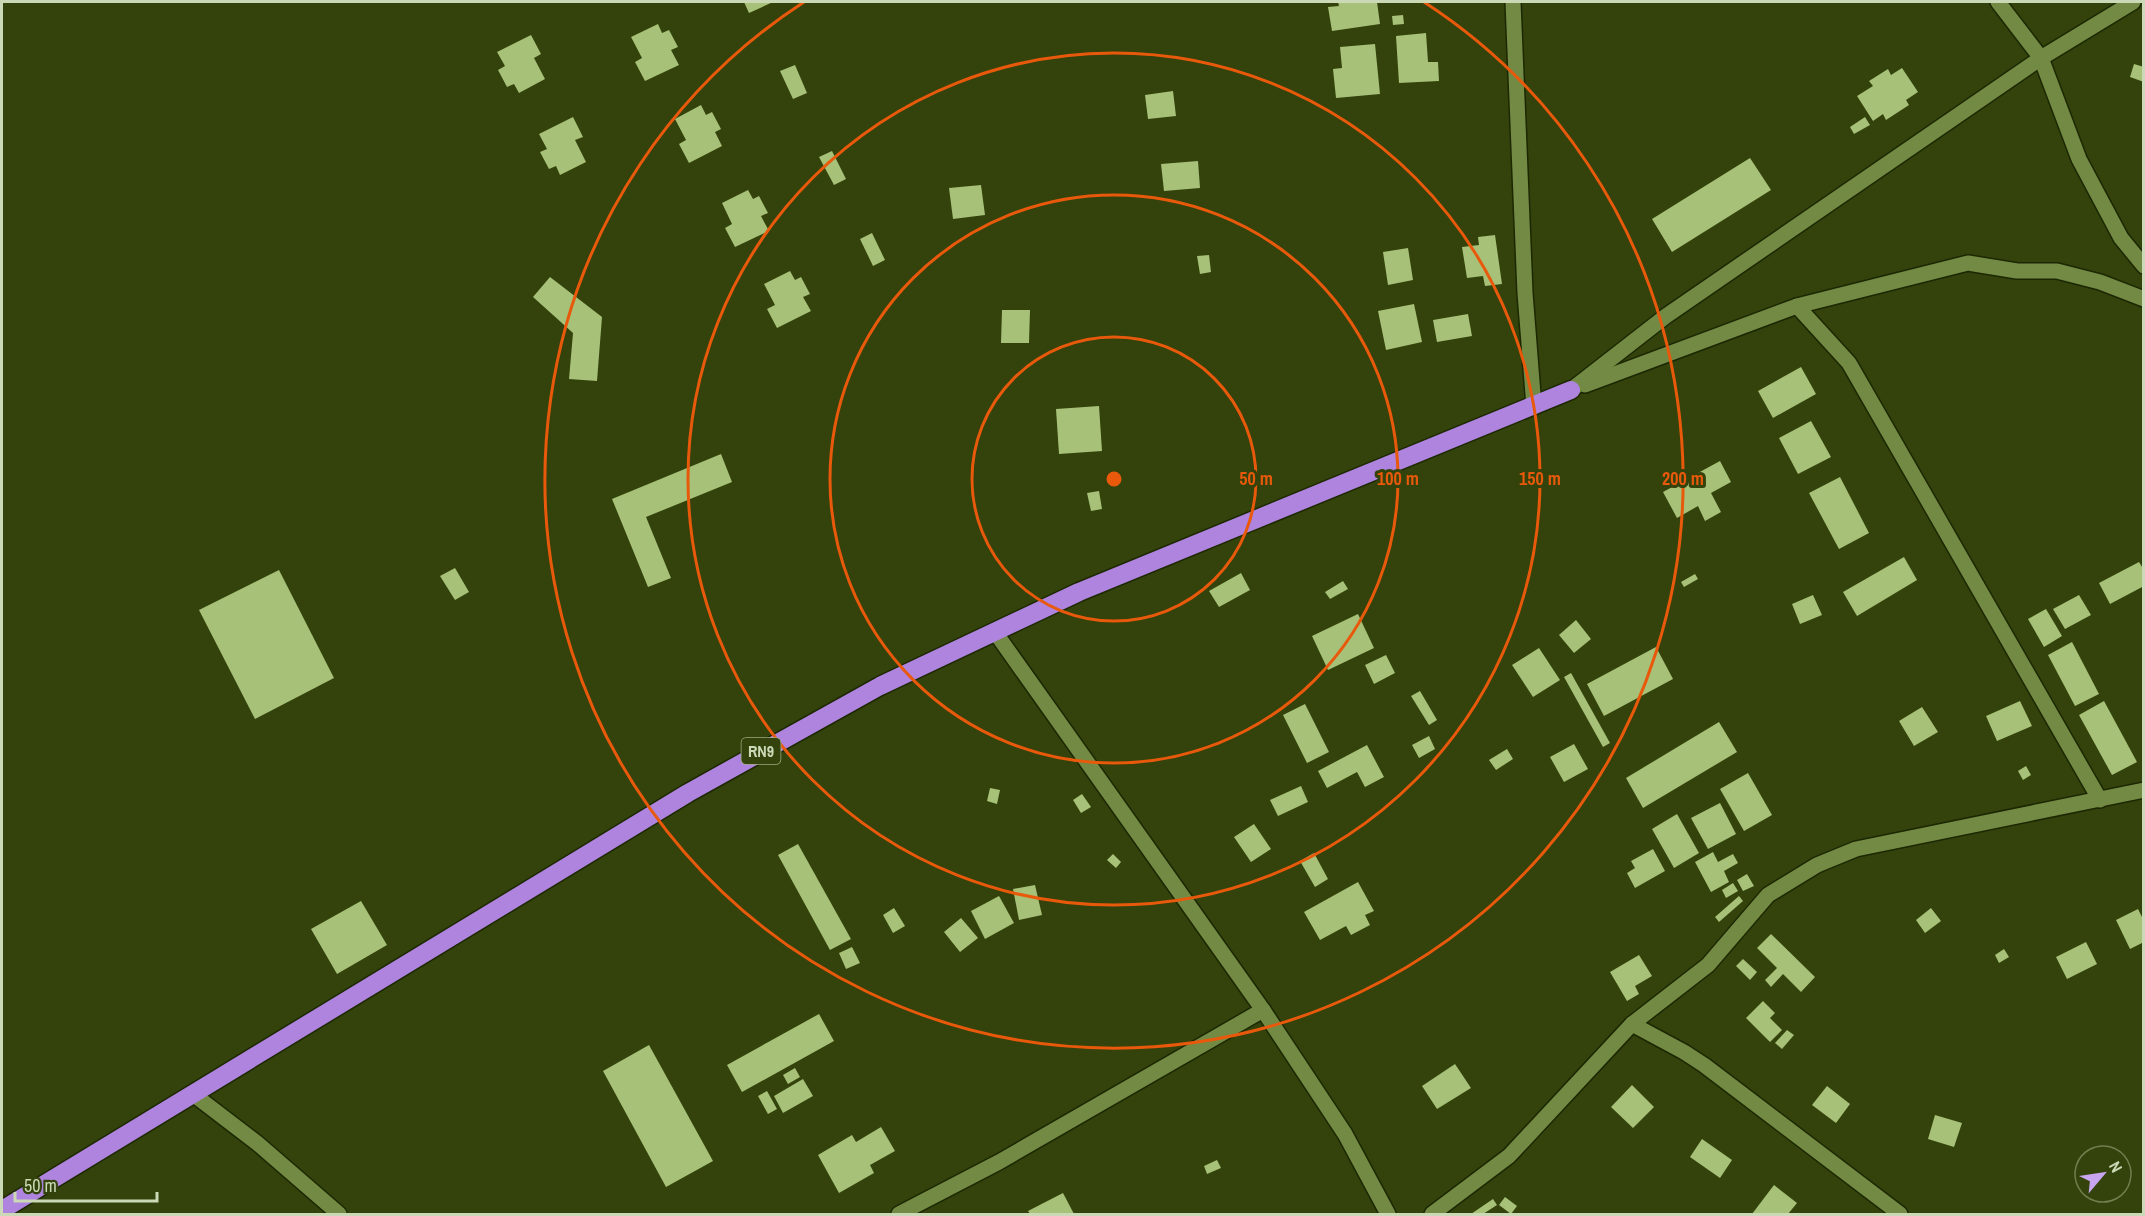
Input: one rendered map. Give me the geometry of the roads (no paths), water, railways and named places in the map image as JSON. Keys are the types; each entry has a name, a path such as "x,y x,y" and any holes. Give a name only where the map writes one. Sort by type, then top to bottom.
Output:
{"highway":[{"name":"RN9","path":"2,1210 708,782 880,686 1079,592 1571,390"}],"street":[{"path":"1513,2 1525,293 1534,407"},
{"path":"1998,2 2042,58 2079,159 2121,238 2144,266"},
{"path":"1571,390 1666,316 2042,58 2133,2"},
{"path":"1571,390 1797,306 1968,263 2017,271 2057,272 2100,282 2144,299"},
{"path":"1797,306 1849,363 2100,800"},
{"path":"994,632 1263,1010 1344,1134 1388,1215"},
{"path":"1432,1215 1509,1156 1632,1024 1708,965 1768,895 1817,865 1856,849 2144,790"},
{"path":"899,1215 999,1162 1263,1010"},
{"path":"1632,1024 1704,1065 1900,1215"},
{"path":"193,1094 257,1143 339,1215"}]}
